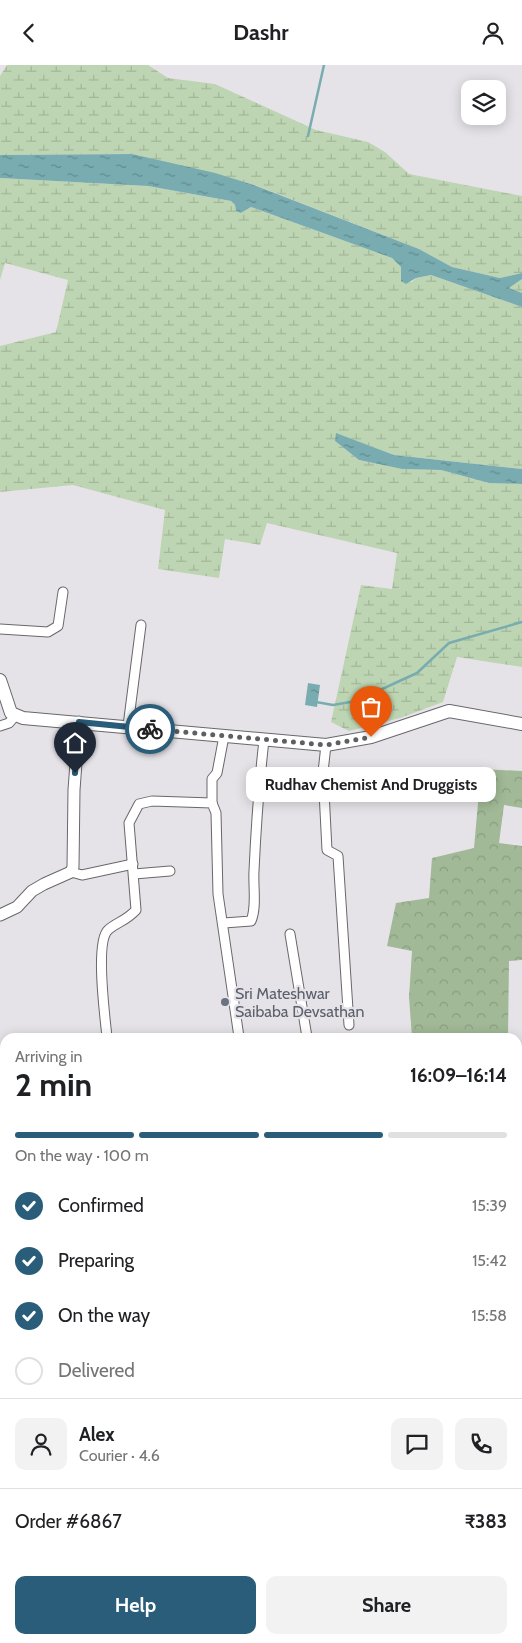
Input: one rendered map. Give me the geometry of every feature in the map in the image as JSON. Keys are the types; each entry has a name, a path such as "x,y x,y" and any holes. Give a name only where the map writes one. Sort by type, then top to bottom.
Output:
{"main road":[{"path":"0,680 12,713 15,716 264,740 326,745 371,737 449,711 522,723"}],"street":[{"path":"0,629 48,632 58,626 63,591"},
{"path":"128,726 141,625"},
{"path":"0,726 9,723 15,716"},
{"path":"71,873 73,867 74,790 79,722"},
{"path":"224,736 217,773 212,779 212,803 216,813 216,866 238,1033"},
{"path":"224,923 251,921 254,914 252,896 257,807 264,740"},
{"path":"326,745 323,772 327,850 338,856 349,1025"},
{"path":"106,1033 101,945 108,931 128,920 136,910 129,823 139,804 152,801 212,803"},
{"path":"0,915 17,907 32,891 71,873 82,875 133,865"},
{"path":"134,874 170,871"},
{"path":"290,934 306,1033"}],"green space":[{"path":"7,65 148,65 168,78 215,84 316,130 368,142 385,152 409,174 522,196 522,273 500,278 452,267 419,249 255,185 132,154 0,155 0,76"},
{"path":"0,178 148,186 231,201 235,205 236,211 241,213 251,207 392,258 401,267 401,281 412,282 416,278 431,275 522,307 522,469 394,455 337,434 335,441 359,460 402,469 441,470 489,483 522,484 522,667 457,657 443,702 400,718 349,731 331,722 361,585 392,589 397,553 267,523 260,545 225,539 219,578 158,569 165,510 73,485 0,492 0,346 56,332 68,280 5,263 0,280"},
{"path":"522,279 522,293 509,288"},
{"path":"481,769 522,771 522,808 504,805 499,843 522,846 522,960 509,961 508,1033 412,1033 409,997 412,951 387,946 396,903 429,898 432,858 474,848"}],"water":[{"path":"132,154 215,173 254,185 419,249 452,267 500,278 522,273 522,279 509,288 522,293 522,307 431,275 416,278 406,284 401,281 401,267 392,258 251,207 241,213 236,211 235,205 231,201 148,186 0,178 0,155"},
{"path":"336,433 394,455 522,469 522,484 489,483 441,470 402,469 359,460 335,441"},
{"path":"308,683 320,685 317,707 305,705"}],"waterway":[{"path":"308,136 324,65"},
{"path":"316,702 333,705 356,701 417,673 449,643 522,622"}],"way so far":[{"path":"150,729 326,745 371,737"}],"place":[{"name":"Rudhav Chemist And Druggists","path":"371,737"},
{"name":"Sri Mateshwar Saibaba Devsathan","path":"225,1002"}],"route":[{"path":"75,773 79,722 150,729"}]}
